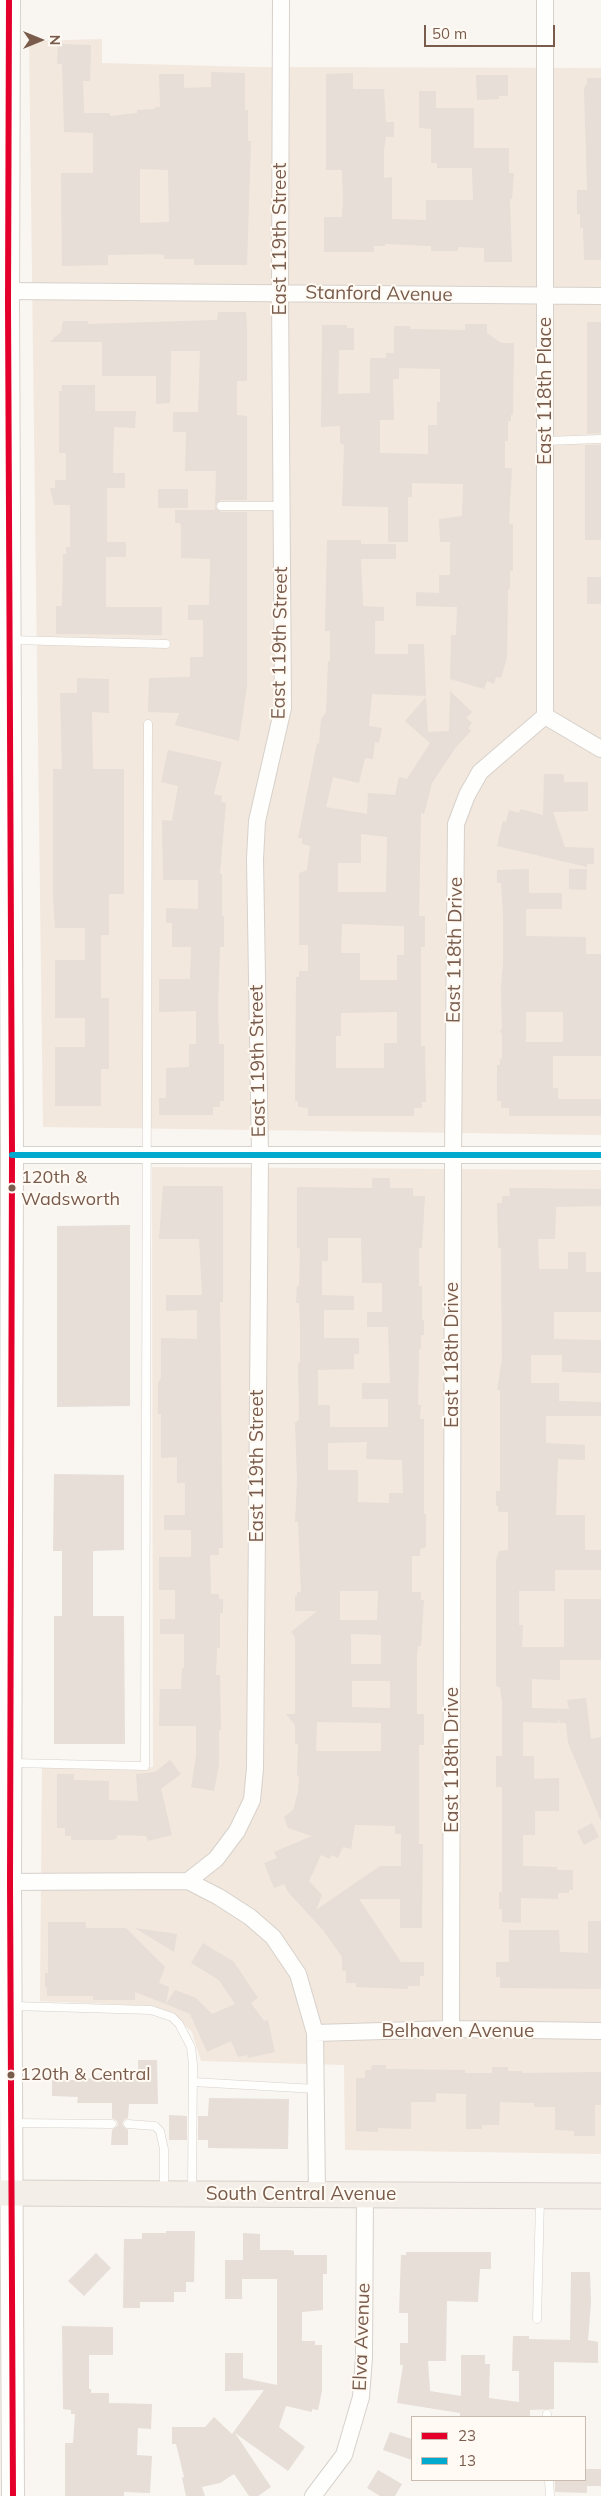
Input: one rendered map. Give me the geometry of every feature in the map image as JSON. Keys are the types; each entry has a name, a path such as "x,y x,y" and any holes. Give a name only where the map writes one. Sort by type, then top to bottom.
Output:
{"main road":[{"name":"South Central Avenue","path":"6,2194 601,2196"}],"street":[{"path":"8,0 8,291 4,482 10,640 12,1155 11,1763 5,1882 12,2006 6,2032 6,2077 12,2123 6,2194 13,2496"},
{"name":"East 119th Street","path":"188,1881 216,1859 237,1831 252,1800 255,1758 260,1155 255,859 257,821 283,708 280,293 281,0"},
{"name":"East 118th Place","path":"545,0 545,716"},
{"name":"Stanford Avenue","path":"8,291 601,296"},
{"path":"545,716 601,750"},
{"name":"East 118th Drive","path":"451,2029 453,1155 456,824 467,795 480,772 545,716"},
{"path":"12,1155 601,1155"},
{"path":"5,1882 188,1881 219,1897 250,1917 273,1937 298,1974 315,2033 317,2194"},
{"name":"Belhaven Avenue","path":"315,2033 451,2029 601,2031"},
{"name":"Elva Avenue","path":"313,2496 344,2455 361,2397 364,2357 366,2195"}],"lane":[{"path":"545,441 601,439"},
{"path":"221,506 281,506"},
{"path":"10,640 166,644"},
{"path":"11,1763 145,1766 148,724"},
{"path":"12,2006 151,2010 164,2014 180,2024 186,2034 192,2055 192,2194"},
{"path":"193,2082 316,2089"},
{"path":"12,2123 112,2124"},
{"path":"128,2124 155,2126 160,2131 164,2149 164,2194"},
{"path":"537,2319 540,2195"},
{"path":"549,2481 550,2496"}],"shaded area":[{"path":"102,39 102,63 253,67 601,68 601,1135 43,1127 29,41"},
{"path":"152,1167 601,1170 601,2154 345,2150 344,2065 201,2061 192,2032 175,2016 154,2006 40,2001 42,1767 153,1767"}],"building":[{"path":"58,44 91,45 90,81 83,81 84,113 110,113 110,116 137,113 137,110 160,107 159,74 184,74 184,88 211,87 211,72 245,73 245,110 248,110 248,141 251,141 247,265 194,265 194,259 164,259 164,255 155,254 108,255 108,265 62,266 61,173 93,173 93,133 64,132 62,64 57,64","holes":["140,169 168,170 169,222 140,223"]},
{"path":"353,73 353,89 384,89 386,122 394,122 394,137 386,137 384,150 384,178 392,177 392,219 426,220 426,200 473,200 472,168 437,168 437,163 431,163 431,129 419,128 419,91 436,91 436,108 474,108 474,148 509,148 509,173 514,173 512,199 510,199 512,262 484,262 484,248 458,247 458,251 431,251 431,246 385,244 385,246 374,246 374,252 324,252 324,217 342,217 343,201 342,170 326,170 326,74"},
{"path":"476,75 508,75 508,96 499,96 499,99 477,100"},
{"path":"587,78 601,78 601,260 584,260 583,228 580,228 580,214 577,214 577,190 587,190 584,90 585,85 587,85"},
{"path":"218,312 246,312 247,381 237,381 237,415 247,416 247,500 221,500 215,506 216,471 185,471 186,432 173,432 173,412 198,412 200,351 171,351 170,403 156,404 156,376 102,376 102,342 50,342 61,332 63,321 88,321 88,324 217,320"},
{"path":"587,322 601,322 601,433 587,434"},
{"path":"465,324 487,324 487,333 501,343 514,343 513,415 511,415 511,421 508,421 508,441 505,441 505,468 512,468 509,524 513,524 513,571 510,571 510,589 508,589 507,658 501,678 496,677 494,684 487,681 484,689 450,679 451,635 456,635 457,607 416,606 416,592 439,593 439,575 450,575 450,542 440,542 439,519 462,516 463,484 412,483 412,497 408,497 408,542 388,542 388,507 342,506 344,445 340,443 340,426 321,427 322,325 347,325 347,328 354,328 354,350 339,350 338,394 370,393 370,358 386,358 386,353 394,353 394,326 410,326 410,329 465,330","holes":["399,368 440,369 440,402 437,402 437,425 428,425 428,454 380,453 380,420 394,420 393,379 399,379"]},
{"path":"62,385 95,385 95,411 136,411 135,428 114,427 113,473 125,473 125,488 107,488 107,542 126,542 126,557 106,557 106,607 162,607 162,635 56,634 56,606 62,606 63,554 66,554 66,547 70,547 70,505 54,505 50,488 55,488 55,480 66,480 66,453 59,453 59,391 62,391"},
{"path":"585,445 601,445 601,540 585,540"},
{"path":"158,489 188,489 188,508 158,508"},
{"path":"215,506 221,512 247,512 247,686 239,741 175,725 179,713 148,712 149,678 190,677 190,657 203,657 203,620 188,620 188,605 209,605 210,559 181,558 181,527 180,523 175,523 175,510 215,510"},
{"path":"327,540 361,540 361,544 396,544 396,559 361,559 363,606 384,607 384,621 375,621 375,654 408,654 408,644 424,644 426,696 372,694 369,726 382,728 379,743 375,742 373,759 365,758 359,783 333,777 326,807 367,814 368,793 395,795 399,777 407,779 430,743 405,721 426,697 428,732 449,731 450,691 472,712 466,718 472,723 468,728 471,731 456,747 432,783 424,814 421,813 419,916 425,916 425,947 421,947 421,1046 425,1046 426,1102 422,1102 422,1108 414,1108 414,1116 308,1116 308,1108 298,1107 298,1101 295,1101 296,977 299,977 299,971 308,971 308,945 299,945 299,873 307,870 310,846 302,844 302,838 298,838 317,743 319,744 321,719 326,713 330,631 325,631","holes":["361,834 387,837 386,892 338,892 338,863 361,863","342,924 404,926 404,955 397,955 397,980 360,980 360,953 341,953","397,1012 397,1043 384,1043 384,1068 336,1068 336,1036 341,1036 341,1013"]},
{"path":"587,577 601,577 601,604 587,604"},
{"path":"77,678 109,679 109,713 92,712 93,769 124,769 124,894 109,894 109,935 101,935 101,998 109,998 109,1069 101,1069 101,1106 55,1106 55,1047 85,1047 85,1018 55,1018 55,960 85,960 85,928 55,928 53,894 53,769 62,769 60,693 77,693"},
{"path":"168,750 222,762 214,794 222,796 221,802 226,803 220,874 222,874 224,947 220,947 218,1006 219,1044 224,1044 224,1101 220,1101 220,1107 213,1107 213,1115 159,1115 159,1098 166,1098 166,1068 189,1067 189,1044 196,1044 196,1011 159,1012 159,979 190,979 191,947 172,947 172,923 166,923 166,908 198,909 198,880 163,880 162,820 172,821 178,786 161,782"},
{"path":"544,774 564,775 564,782 588,782 588,811 553,812 565,847 594,848 594,864 587,864 587,867 497,846 503,821 506,822 509,810 519,813 520,809 543,815"},
{"path":"529,869 529,893 562,893 562,909 526,909 526,936 586,937 586,954 601,954 601,1056 553,1056 553,1088 558,1088 558,1099 601,1099 601,1116 509,1116 509,1108 501,1108 501,1101 497,1101 497,1065 500,1065 500,1059 502,1059 502,1034 500,1031 502,1028 503,915 501,883 497,883 497,870","holes":["526,1012 563,1012 563,1042 526,1042"]},
{"path":"569,869 587,869 586,890 569,889"},
{"path":"372,1178 390,1178 390,1188 413,1188 413,1196 425,1196 422,1248 419,1248 419,1286 422,1286 424,1335 421,1335 421,1349 419,1349 418,1405 421,1405 420,1419 424,1419 426,1547 420,1549 420,1556 412,1556 412,1592 421,1592 421,1600 424,1600 421,1646 418,1646 417,1657 417,1714 424,1714 424,1745 419,1745 419,1844 423,1844 422,1928 400,1928 400,1899 359,1899 401,1962 424,1962 424,1976 420,1976 420,1986 408,1986 408,1989 356,1987 356,1983 346,1983 346,1971 342,1971 342,1957 323,1930 288,1892 284,1884 274,1888 264,1863 277,1858 274,1852 312,1836 288,1828 284,1817 293,1810 298,1792 299,1777 297,1776 298,1744 295,1744 295,1725 286,1714 295,1714 295,1637 291,1632 317,1611 295,1611 295,1596 297,1596 297,1592 301,1592 298,1522 295,1522 297,1480 295,1423 299,1419 298,1363 300,1363 299,1303 296,1303 297,1286 299,1286 300,1248 297,1248 297,1187 372,1188","holes":["328,1238 361,1238 362,1283 382,1283 382,1312 367,1312 367,1327 388,1327 390,1383 362,1383 362,1399 388,1399 388,1427 330,1427 330,1405 318,1405 318,1370 354,1369 354,1354 359,1354 359,1338 324,1338 324,1310 354,1310 354,1296 322,1295 322,1261 328,1261","367,1442 366,1459 402,1460 403,1493 389,1493 389,1503 358,1502 358,1470 328,1470 328,1443","340,1591 378,1591 377,1620 340,1620","351,1634 381,1635 381,1664 351,1664","352,1681 390,1681 390,1708 352,1707","317,1722 381,1723 381,1751 316,1751","355,1825 395,1826 395,1834 401,1834 401,1866 380,1866 316,1910 322,1895 309,1881 321,1855 330,1859 331,1855 338,1858 343,1847 351,1849"]},
{"path":"163,1186 223,1186 223,1302 220,1302 223,1548 219,1548 219,1555 210,1555 211,1594 219,1594 219,1599 223,1599 223,1613 220,1613 220,1648 217,1648 216,1675 220,1675 221,1730 219,1730 219,1765 214,1791 191,1787 196,1756 196,1726 159,1726 160,1689 181,1689 182,1668 184,1668 184,1634 160,1634 160,1619 175,1619 175,1590 159,1590 159,1557 191,1557 191,1530 164,1530 164,1515 185,1515 185,1483 177,1483 177,1457 161,1458 161,1414 158,1414 158,1383 161,1378 161,1338 197,1339 197,1310 166,1311 166,1295 202,1295 199,1239 159,1239"},
{"path":"509,1188 601,1189 601,1206 556,1207 555,1239 538,1239 539,1269 568,1269 568,1252 586,1252 586,1272 601,1272 601,1312 554,1312 554,1339 601,1340 601,1373 562,1372 562,1355 531,1355 531,1383 559,1383 559,1401 601,1402 601,1416 546,1416 546,1443 585,1445 585,1460 558,1459 556,1515 585,1515 585,1550 601,1550 601,1570 555,1570 555,1591 519,1591 519,1625 523,1625 522,1647 564,1647 564,1599 601,1599 601,1660 560,1660 560,1680 532,1679 532,1708 569,1709 567,1700 586,1698 591,1739 601,1737 601,1821 568,1743 566,1723 560,1723 558,1718 558,1723 523,1722 523,1756 534,1756 534,1779 559,1778 559,1811 535,1811 535,1835 523,1835 523,1866 557,1867 557,1870 573,1870 573,1890 569,1890 569,1893 558,1893 558,1899 521,1898 521,1923 502,1922 502,1909 499,1909 499,1892 502,1892 502,1787 496,1787 496,1756 502,1756 502,1702 500,1687 497,1687 496,1683 496,1560 499,1551 508,1550 508,1512 498,1512 498,1506 496,1506 496,1491 500,1491 500,1390 497,1390 502,1359 501,1248 498,1248 497,1203 502,1203 502,1196 510,1196"},
{"path":"130,1225 130,1406 57,1407 57,1226"},
{"path":"54,1474 124,1475 124,1550 93,1551 93,1616 124,1616 125,1744 54,1744 54,1616 62,1616 62,1551 53,1551"},
{"path":"170,1760 181,1774 161,1789 172,1835 148,1841 146,1836 117,1835 117,1838 113,1840 71,1840 71,1836 65,1836 65,1828 57,1828 57,1774 74,1774 74,1780 109,1781 109,1800 138,1801 136,1774 155,1772"},
{"path":"592,1823 599,1837 584,1845 577,1831"},
{"path":"588,1921 601,1921 601,1989 500,1988 500,1977 496,1977 496,1962 509,1962 509,1930 559,1930 560,1952 588,1953"},
{"path":"48,1922 86,1922 86,1928 126,1928 165,1967 159,1983 169,1987 166,2004 135,1992 135,2000 93,2000 93,1996 47,1996 45,1973 48,1973"},
{"path":"135,1928 177,1934 174,1952"},
{"path":"203,1943 234,1962 258,1998 251,2003 264,2021 268,2020 275,2052 248,2058 247,2055 238,2057 231,2041 207,2052 190,2014 166,2004 175,1990 196,1998 212,2014 235,2004 219,1980 191,1963"},
{"path":"138,2060 157,2060 158,2104 129,2104 128,2118 122,2124 128,2130 128,2145 111,2145 112,2130 118,2125 117,2121 112,2118 112,2103 77,2103 78,2097 52,2096 52,2080 78,2080 78,2078 138,2079"},
{"path":"372,2065 386,2065 386,2069 465,2070 465,2073 492,2073 492,2067 508,2067 508,2071 522,2071 522,2073 601,2072 601,2105 595,2105 595,2136 574,2136 574,2131 555,2130 555,2107 534,2107 534,2103 500,2102 499,2125 482,2125 482,2129 466,2129 466,2094 436,2093 436,2102 411,2102 411,2129 378,2128 378,2132 356,2131 356,2078 365,2078 365,2070 371,2070"},
{"path":"209,2098 289,2099 288,2149 208,2148 208,2140 198,2140 198,2116 208,2116"},
{"path":"169,2115 187,2116 187,2140 169,2140"},
{"path":"166,2231 195,2231 194,2282 186,2282 186,2292 174,2292 174,2302 140,2302 140,2308 123,2308 124,2239 142,2239 142,2233 166,2233"},
{"path":"243,2233 260,2234 260,2250 290,2250 294,2251 294,2255 327,2255 327,2274 323,2274 323,2310 302,2312 302,2341 315,2341 315,2345 322,2345 322,2391 318,2410 312,2409 312,2412 286,2406 279,2427 305,2447 288,2471 235,2433 271,2487 258,2496 249,2496 234,2474 220,2483 202,2487 205,2496 186,2496 182,2478 184,2477 176,2444 172,2444 172,2427 205,2427 214,2417 232,2434 264,2390 225,2391 225,2353 243,2353 243,2378 277,2385 277,2279 242,2279 242,2299 225,2299 225,2260 243,2260"},
{"path":"406,2252 491,2252 491,2269 480,2269 478,2302 447,2301 446,2361 428,2361 430,2391 461,2396 461,2355 485,2355 485,2364 490,2364 489,2398 519,2402 519,2371 512,2371 513,2336 529,2336 529,2339 570,2340 571,2272 590,2272 591,2303 588,2340 598,2342 598,2363 554,2362 554,2409 530,2410 530,2416 460,2416 460,2413 397,2403 403,2365 400,2365 400,2343 408,2343 408,2313 399,2313 401,2255 406,2255"},
{"path":"96,2253 111,2268 84,2296 68,2281"},
{"path":"62,2326 113,2327 113,2355 89,2355 89,2389 91,2389 91,2393 109,2393 109,2403 152,2404 151,2429 138,2428 137,2455 152,2456 150,2493 124,2492 124,2496 65,2496 65,2443 73,2443 75,2414 71,2414 71,2410 63,2409"},
{"path":"390,2432 411,2439 411,2460 383,2450"},
{"path":"586,2469 601,2469 601,2486 587,2486 587,2493 555,2492 555,2481 586,2481"},
{"path":"378,2470 402,2484 395,2496 380,2496 367,2488"}],"transit line":[{"name":"23","path":"9,0 8,304 12,1155 10,1883 13,2496"},
{"name":"13","path":"12,1155 601,1155"}],"place":[{"name":"120th & Wadsworth","path":"12,1188"},
{"name":"120th & Central","path":"11,2075"}]}
